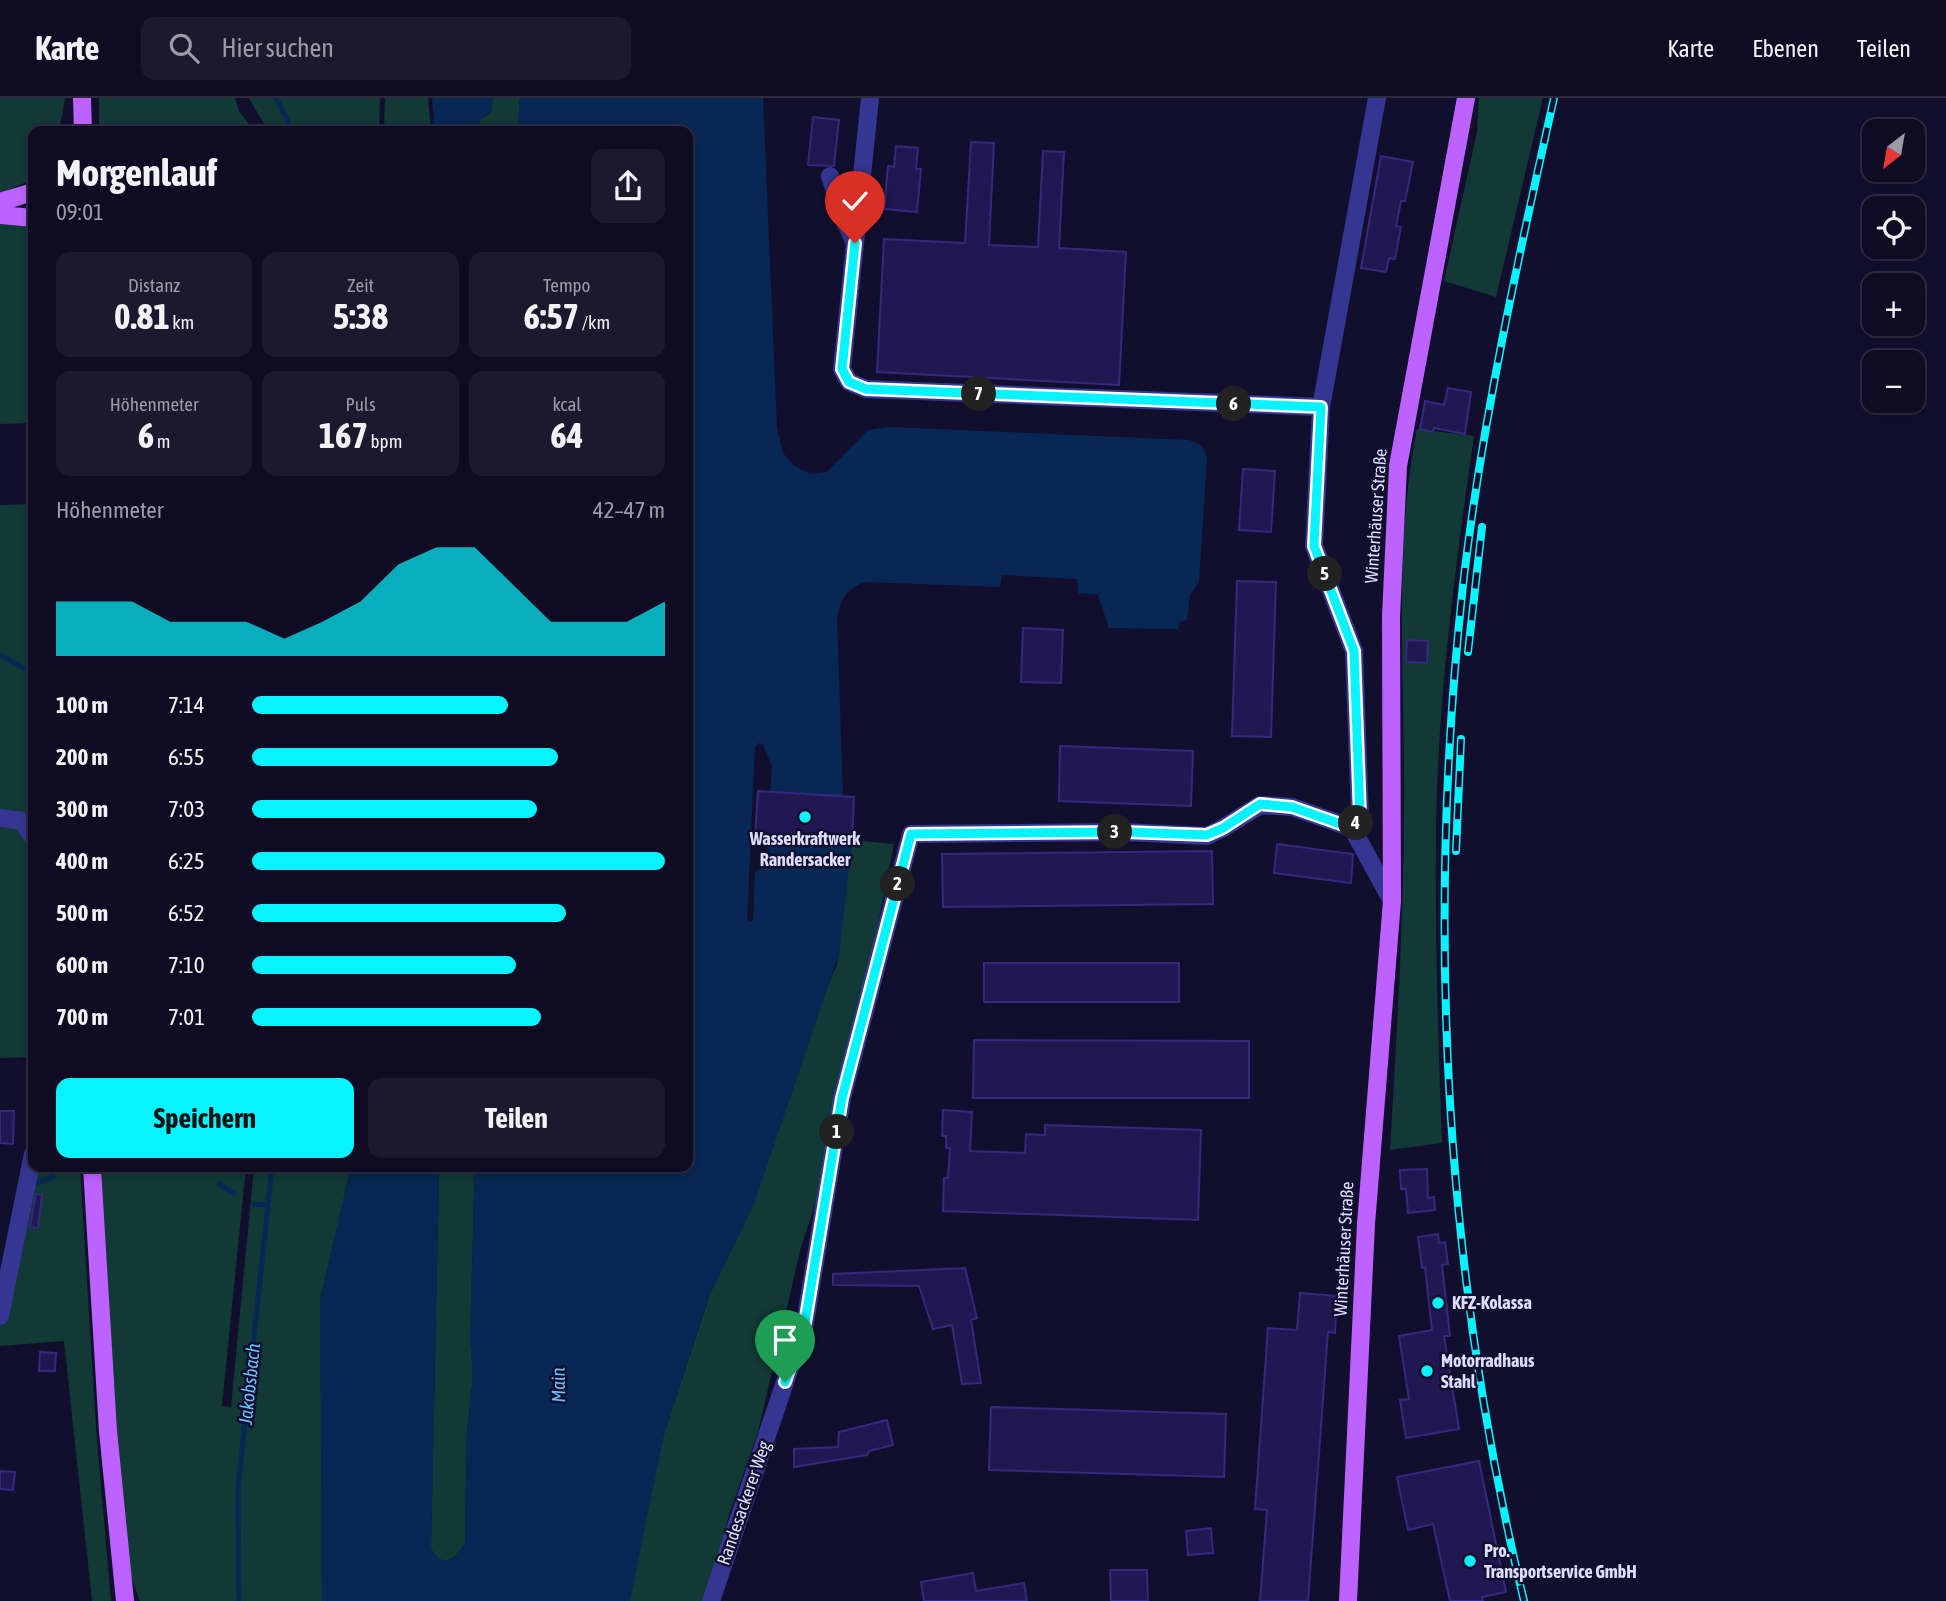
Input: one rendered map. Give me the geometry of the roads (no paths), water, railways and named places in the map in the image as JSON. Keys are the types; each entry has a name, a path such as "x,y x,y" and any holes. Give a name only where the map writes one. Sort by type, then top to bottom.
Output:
{"main road":[{"name":"Winterhäuser Straße","path":"1348,1601 1366,1224 1392,901 1391,617 1398,466 1466,98"},
{"path":"74,126 82,102"},
{"path":"82,102 83,126"},
{"path":"0,202 28,194"},
{"path":"0,215 28,218"},
{"path":"92,1172 107,1418 125,1601"}],"street":[{"path":"870,98 842,369 849,382 866,389 1321,407"},
{"path":"1377,98 1321,407 1314,546 1354,651 1360,817 1352,828 1392,901"},
{"path":"830,176 855,243"},
{"name":"Randesackerer Weg","path":"711,1601 805,1323 842,1098 911,834 1125,832 1207,835 1260,804 1292,807 1352,828"},
{"path":"0,818 22,821 28,830"},
{"path":"0,1316 29,1172"}],"water":[{"path":"432,98 493,98 491,112 480,120 478,126 435,126"},
{"name":"Main","path":"520,98 763,98 777,428 783,453 793,465 810,474 827,472 868,430 890,427 1189,440 1201,445 1207,457 1199,582 1190,595 1187,620 1180,622 1178,629 1109,628 1098,595 1078,593 1077,579 1002,575 1000,587 865,582 846,595 837,617 843,797 770,792 772,766 763,745 759,743 755,747 747,920 753,920 755,872 768,862 769,837 852,841 839,954 754,1204 708,1299 664,1434 630,1601 322,1601 320,1303 350,1172 439,1172 431,1548 440,1559 449,1560 465,1543 467,1432 473,1376 470,1337 475,1172 693,1172 693,126 517,126"}],"waterway":[{"path":"276,98 288,126"},
{"name":"Jakobsbach","path":"0,655 28,670"},
{"name":"Jakobsbach","path":"239,1601 238,1488 271,1172"},
{"path":"31,1185 53,1177"},
{"path":"219,1184 234,1193"},
{"path":"254,1204 268,1205"}],"railway":[{"path":"1524,1601 1497,1476 1476,1350 1460,1223 1450,1096 1445,968 1446,840 1452,712 1463,585 1480,462 1502,340 1554,98"},
{"path":"1468,652 1482,527"},
{"path":"1456,851 1461,739"}],"place":[{"name":"Wasserkraftwerk Randersacker","path":"805,817"},
{"name":"KFZ-Kolassa","path":"1438,1303"},
{"name":"Motorradhaus Stahl","path":"1427,1371"},
{"name":"Pro. Transportservice GmbH","path":"1470,1561"}]}
